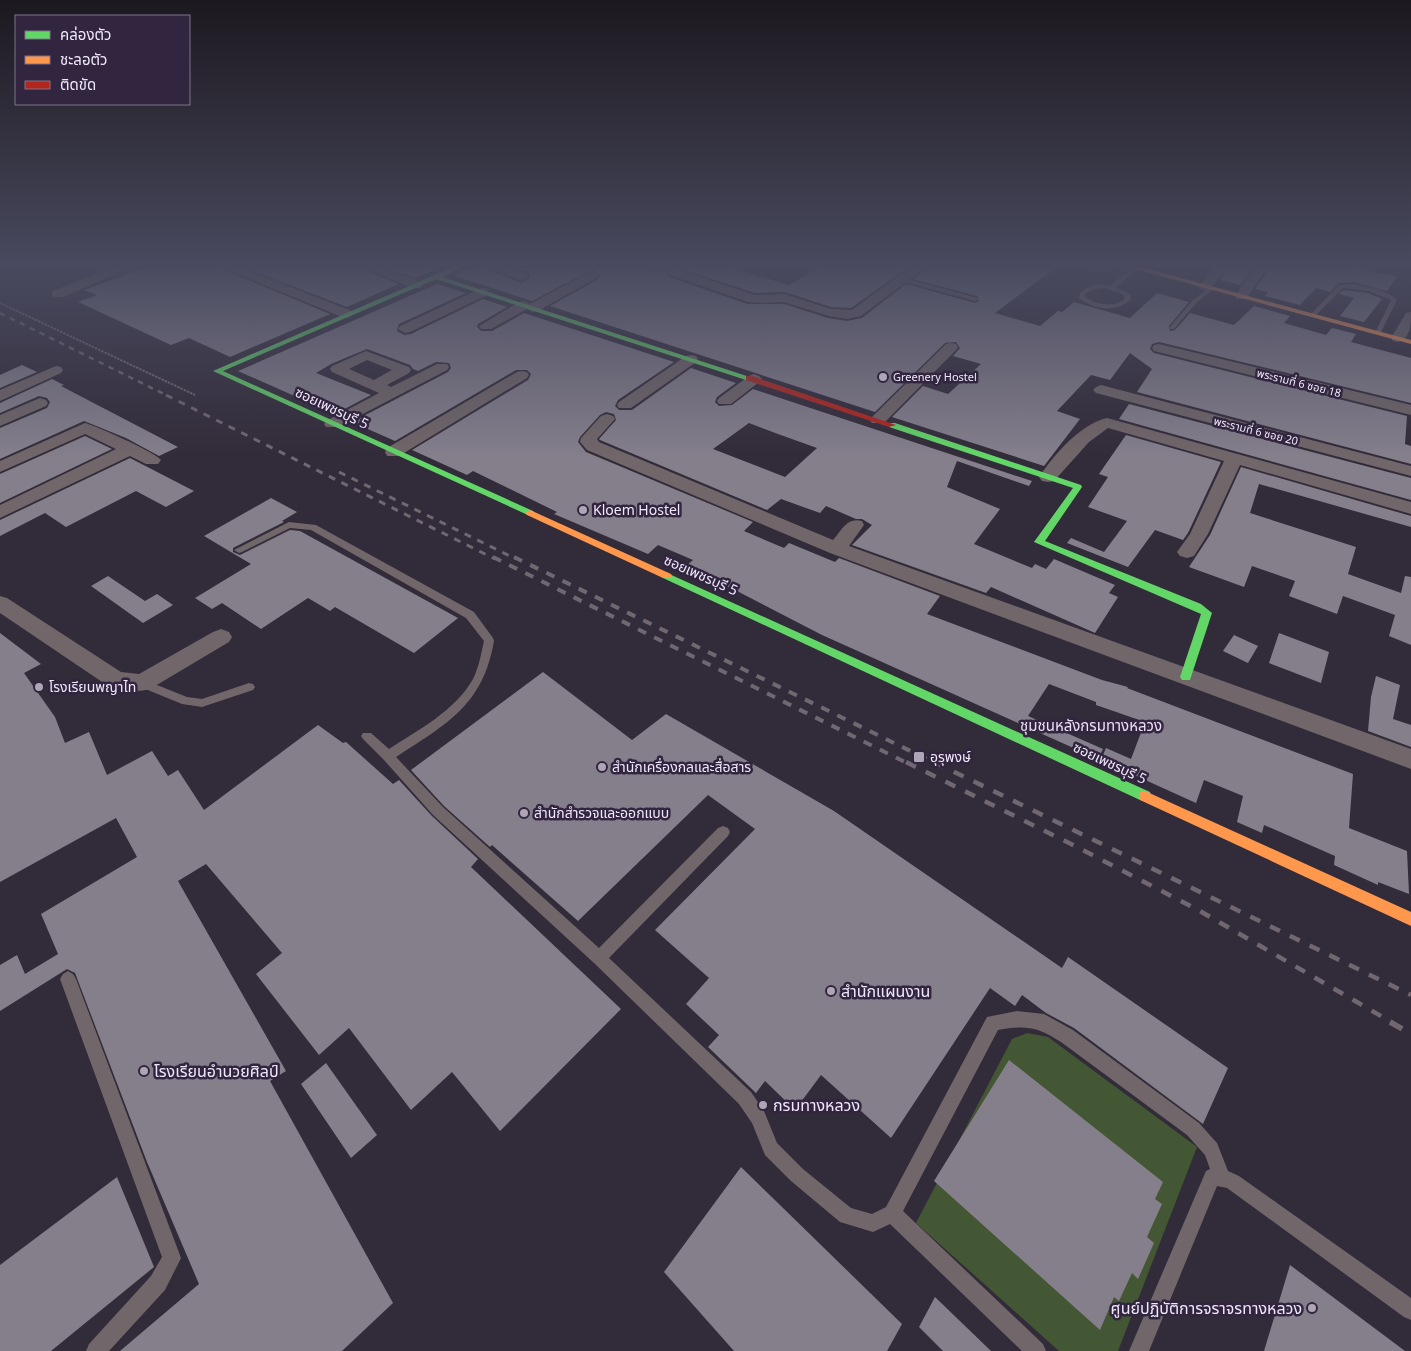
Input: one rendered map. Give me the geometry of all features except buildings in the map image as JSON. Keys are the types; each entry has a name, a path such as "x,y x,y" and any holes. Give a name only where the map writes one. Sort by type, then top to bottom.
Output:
{"street":[{"name":"ซอยเพชรบุรี 5","path":"310,330 217,371 754,615 1411,919"},
{"path":"602,330 1078,487 1039,542 1197,607 1207,613 1186,677"},
{"path":"1367,330 1404,340"},
{"path":"878,420 951,347"},
{"name":"พระรามที่ 6 ซอย 18","path":"1159,348 1411,410"},
{"path":"626,405 691,359"},
{"path":"332,424 442,367"},
{"path":"7,393 56,370"},
{"path":"393,452 522,375"},
{"path":"725,401 754,379"},
{"path":"374,386 392,392"},
{"name":"พระรามที่ 6 ซอย 20","path":"1101,390 1411,471"},
{"path":"0,421 40,404 7,393"},
{"path":"606,420 589,438 588,442 593,446 837,549 1411,759"},
{"path":"1048,477 1088,434 1107,423 1411,508"},
{"path":"0,467 85,428 152,460"},
{"path":"0,512 130,449"},
{"path":"1187,552 1199,534 1234,459"},
{"path":"837,549 855,525"},
{"path":"0,603 116,680 142,683 221,637"}],"lane":[{"path":"239,550 289,525 313,527 470,615 489,641 488,658 479,682 458,708 388,756"},
{"path":"142,683 186,701 202,703 249,687"},
{"path":"367,736 388,756 438,811 600,958 745,1098 758,1117 771,1149 797,1175 846,1216 873,1223 892,1213 993,1023 1017,1019 1044,1022 1194,1129 1211,1149 1222,1177"},
{"path":"600,958 723,832"},
{"path":"68,979 172,1258 158,1283 96,1351"},
{"path":"1139,1351 1212,1177 1222,1177 1233,1182 1411,1310"},
{"path":"892,1213 1036,1351"}],"path":[{"path":"57,330 195,395"}],"green space":[{"path":"1027,1033 1048,1037 1197,1147 1118,1351 1059,1351 916,1223 1012,1039"}],"railway":[{"path":"35,330 168,396"},
{"path":"166,395 495,559"},
{"path":"339,472 516,559"},
{"path":"493,557 909,764"},
{"path":"514,557 937,764"},
{"path":"906,762 1200,911 1393,1023"},
{"path":"934,762 1411,995"},
{"path":"1390,1022 1411,1034"}],"traffic: fast":[{"path":"312,330 217,371 530,513"},
{"path":"600,330 749,378"},
{"path":"892,425 1078,487 1039,542 1197,607 1207,613 1186,677"},
{"path":"667,576 1145,796"}],"traffic: slow":[{"path":"1366,330 1411,342"},
{"path":"530,513 667,576"},
{"path":"1145,796 1411,919"}],"traffic: jam":[{"path":"749,378 892,425"}],"place":[{"name":"Greenery Hostel","path":"883,377"},
{"name":"Kloem Hostel","path":"583,510"},
{"name":"โรงเรียนพญาไท","path":"39,687"},
{"name":"อุรุพงษ์","path":"919,757"},
{"name":"สำนักเครื่องกลและสื่อสาร","path":"602,767"},
{"name":"สำนักสำรวจและออกแบบ","path":"524,813"},
{"name":"สำนักแผนงาน","path":"831,991"},
{"name":"โรงเรียนอำนวยศิลป์","path":"144,1071"},
{"name":"กรมทางหลวง","path":"763,1105"},
{"name":"ศูนย์ปฏิบัติการจราจรทางหลวง","path":"1312,1308"}],"district":[{"name":"ชุมชนหลังกรมทางหลวง","path":"1091,726"}]}
